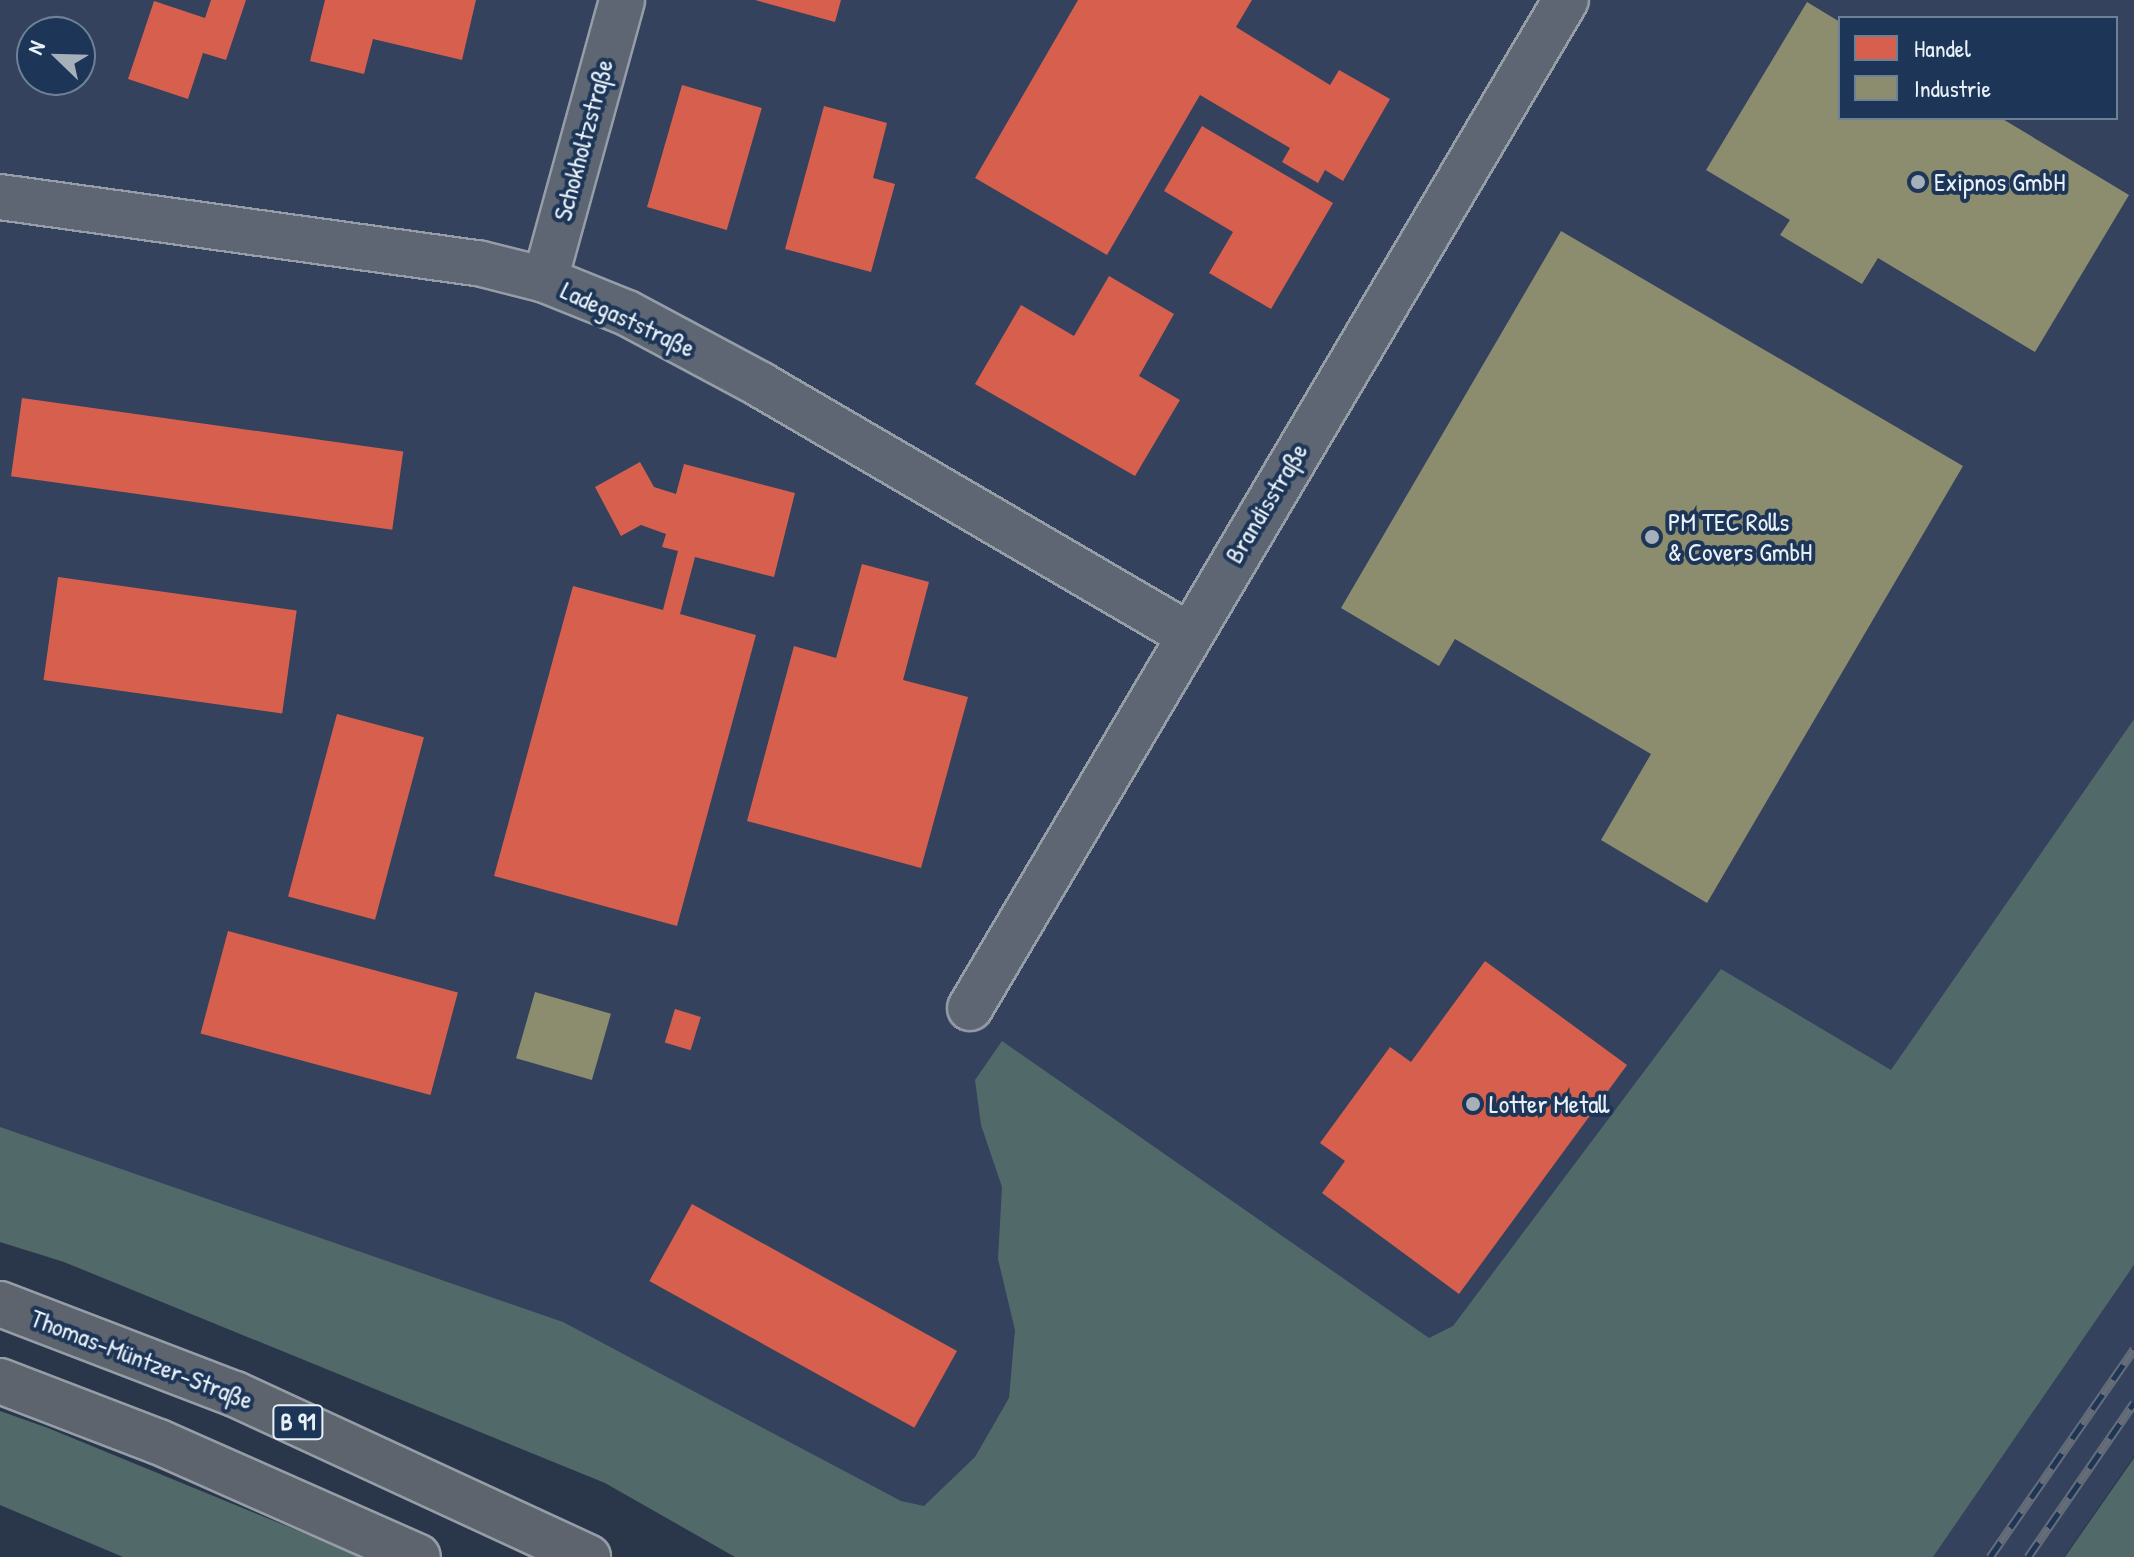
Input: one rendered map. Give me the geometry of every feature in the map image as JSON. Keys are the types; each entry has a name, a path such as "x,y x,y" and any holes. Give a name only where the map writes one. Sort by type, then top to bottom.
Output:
{"main road":[{"name":"Thomas-Müntzer-Straße","path":"0,1304 235,1394 588,1557"},
{"path":"0,1381 159,1442 418,1557"}],"street":[{"name":"Schokholtzstraße","path":"545,280 622,0"},
{"name":"Brandisstraße","path":"970,1008 1188,635 1528,71 1566,0"},
{"name":"Ladegaststraße","path":"0,197 478,263 545,280 627,313 761,385 1188,635"}],"shaded area":[{"path":"0,0 2134,0 2134,719 1901,1057 1573,1557 989,1557 0,1152"},
{"path":"2134,1265 2134,1456 2064,1557 1933,1557"}],"green space":[{"path":"2134,719 2134,1265 1933,1557 735,1557 605,1483 64,1262 0,1242 0,1127 563,1322 901,1501 924,1506 975,1457 1009,1398 1015,1330 998,1259 1002,1187 981,1125 975,1080 1002,1041 1429,1338 1453,1326 1721,969 1891,1070"},
{"path":"0,1411 362,1557 123,1557 0,1505"},
{"path":"2134,1458 2134,1557 2065,1557"}],"building: Handel":[{"path":"211,0 246,0 226,60 203,53 188,99 128,79 154,1 205,18"},
{"path":"325,0 476,0 462,60 373,39 364,74 310,61"},
{"path":"755,0 841,0 835,22"},
{"path":"1078,0 1252,0 1236,27 1330,85 1339,70 1390,99 1343,181 1325,170 1318,183 1282,162 1290,148 1200,95 1107,255 975,178"},
{"path":"682,85 762,108 727,230 647,207"},
{"path":"824,106 887,123 873,178 895,184 871,272 785,249"},
{"path":"1202,126 1333,203 1271,309 1209,273 1233,232 1164,191"},
{"path":"1109,276 1174,314 1139,376 1180,400 1135,476 975,384 1021,305 1074,336"},
{"path":"22,398 403,452 392,530 11,476"},
{"path":"640,462 654,487 676,494 684,464 795,493 774,577 695,557 680,614 756,635 677,926 494,876 573,586 663,610 678,551 662,547 666,534 641,525 621,536 595,487"},
{"path":"862,564 929,582 903,680 968,697 921,868 747,821 794,646 836,658"},
{"path":"58,577 297,611 282,714 44,680"},
{"path":"337,714 424,737 375,920 288,897"},
{"path":"228,931 458,993 430,1095 201,1033"},
{"name":"Lotter Metall","path":"1485,961 1627,1065 1459,1294 1322,1193 1345,1161 1320,1143 1390,1047 1411,1062"},
{"path":"675,1009 701,1017 691,1050 665,1042"},
{"path":"692,1204 957,1351 914,1428 649,1281"}],"building: Industrie":[{"name":"Exipnos GmbH","path":"1807,2 1838,21 1838,120 2004,120 2129,195 2035,352 1878,258 1862,284 1780,235 1790,220 1706,170"},
{"name":"PM TEC Rolls & Covers GmbH","path":"1561,231 1963,466 1707,903 1601,840 1651,754 1455,639 1439,666 1341,608"},
{"path":"535,992 611,1014 592,1080 516,1058"}],"railway":[{"path":"1990,1557 2134,1349"},
{"path":"2028,1557 2134,1403"}],"place":[{"name":"Exipnos GmbH","path":"1918,182"},
{"name":"PM TEC Rolls & Covers GmbH","path":"1652,537"},
{"name":"Lotter Metall","path":"1473,1104"}]}
